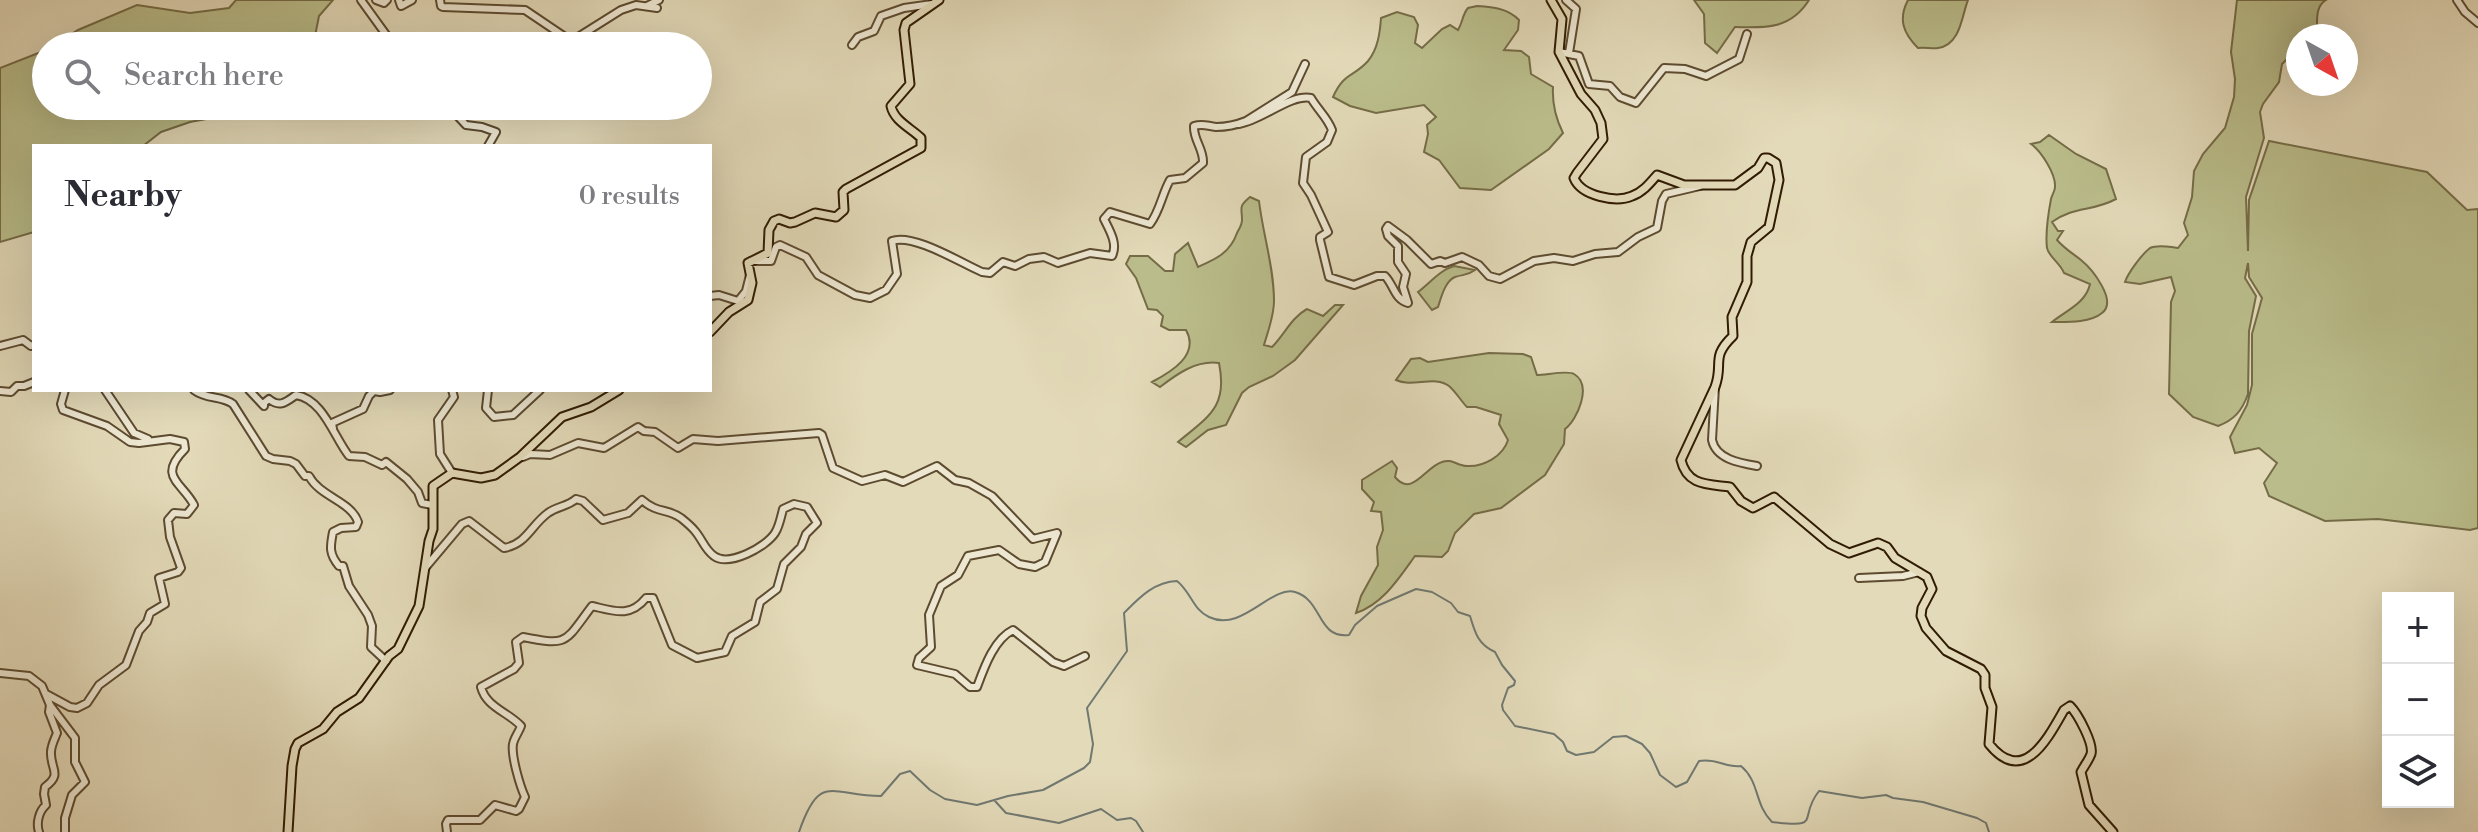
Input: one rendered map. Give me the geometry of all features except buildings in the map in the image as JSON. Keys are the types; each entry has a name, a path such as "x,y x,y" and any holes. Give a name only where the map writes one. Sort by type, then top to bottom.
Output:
{"main road":[{"path":"1551,0 1562,19 1559,52 1581,94 1595,110 1601,123 1603,139 1574,178 1577,184 1592,194 1629,197 1644,189 1657,175 1684,185 1735,185 1758,168 1764,158 1776,163 1779,180 1769,227 1751,242 1747,256 1747,282 1732,317 1733,336 1721,347 1716,363 1719,377 1681,460 1688,476 1695,482 1730,487 1741,501 1753,508 1774,497 1830,544 1849,553 1878,543 1887,547 1895,558 1927,577 1932,589 1922,608 1921,616 1926,628 1946,651 1981,669 1985,675 1985,688 1992,707 1989,744 1998,754 2026,760 2036,753 2064,710 2070,706 2077,714 2092,752 2081,772 2089,805 2113,832"},
{"path":"712,330 729,312 748,300 752,283 748,263 768,253 769,230 774,221 779,219 790,223 815,213 836,217 844,210 843,192 846,189 921,148 921,138 898,119 891,106 910,84 904,30 906,23 936,2"},
{"path":"288,832 290,783 298,743 323,729 337,712 359,698 398,649 419,606 433,529 433,486 452,473 486,478 495,475 520,457 562,417 591,407 616,392"}],"street":[{"path":"361,0 384,32"},
{"path":"376,0 384,3 387,0"},
{"path":"399,0 401,6 412,0"},
{"path":"440,0 443,7 525,10 558,32"},
{"path":"1566,0 1576,9 1569,53"},
{"path":"2457,0 2478,23"},
{"path":"852,45 858,37 874,31 881,16 936,2"},
{"path":"586,32 621,10 636,5 658,4"},
{"path":"1559,52 1579,56 1589,84 1610,86 1620,97 1636,103 1664,68 1685,69 1706,76 1739,59 1747,34"},
{"path":"1239,124 1292,92 1305,64"},
{"path":"751,261 771,261 776,247 780,245 806,257 818,275 855,295 870,298 886,290 897,274 892,241 898,238 919,243 990,273 1003,262 1015,266 1029,259 1044,257 1058,263 1090,253 1112,256 1115,251 1113,237 1104,219 1110,212 1150,224 1170,180 1185,178 1203,163 1203,155 1193,135 1194,126 1200,123 1212,127 1254,121 1301,96 1311,98 1327,117 1332,130 1327,142 1306,157 1303,183 1328,232 1320,240 1329,277 1354,285 1385,276 1391,281 1395,294 1408,303 1403,287 1406,274 1398,262 1398,246 1388,236 1388,226 1431,264 1462,257 1479,265 1489,276 1500,279 1534,261 1554,258 1580,260 1625,248 1638,237 1657,228 1666,194 1704,185"},
{"path":"461,120 466,125 496,132 489,144"},
{"path":"712,296 738,301 746,291 750,275"},
{"path":"0,346 23,340 32,346"},
{"path":"0,391 11,392 17,386 32,383"},
{"path":"1715,387 1714,447 1719,454 1757,466"},
{"path":"46,694 70,707 83,706 99,685 126,665 139,631 150,613 165,604 159,578 176,574 181,568 170,537 168,520 174,513 187,514 194,505 179,487 172,472 175,459 185,449 184,442 170,439 130,442 107,426 63,410 61,404 64,392"},
{"path":"107,392 134,433 155,440"},
{"path":"197,392 206,398 223,399 233,404 266,456 296,464 329,497 355,513 356,527 333,532 330,550 333,559 343,566 349,586 368,615 372,626 371,647 386,661"},
{"path":"251,392 264,406 269,399 277,404 284,404 296,395 310,399 349,456 365,457 382,465 386,462 407,479 418,492 422,503 432,505"},
{"path":"333,429 332,423 363,409 373,392"},
{"path":"452,473 440,454 438,420 454,397 453,392"},
{"path":"488,392 488,413 494,417 507,417 523,408 538,392"},
{"path":"520,457 550,455 578,443 604,448 638,427 655,432 678,448 693,439 718,441 819,433 833,468 862,481 885,475 903,482 937,466 955,480 969,483 992,496 1033,539 1057,533 1045,562 1035,567 1019,564 999,550 968,556 958,575 941,586 929,615 931,647 919,658 917,665 955,674 970,687 977,687 988,659 1007,633 1013,630 1053,662 1064,666 1085,656"},
{"path":"425,568 462,524 469,521 504,548 515,546 549,512 557,507 563,508 576,499 583,501 603,520 628,513 642,500 654,510 672,512 695,530 711,555 719,559 731,559 755,550 775,533 783,509 794,504 807,507 817,523 806,534 801,547 784,564 777,589 760,602 755,622 732,636 725,652 697,658 672,645 653,598 646,598 639,607 626,613 592,606 562,641 552,643 523,637 516,642 519,663 514,669 481,687 487,702 521,726 513,748 525,797 516,811 495,805 480,820 448,820 447,832"},
{"path":"1859,578 1890,578 1920,572"},
{"path":"0,673 29,676 42,686 50,705 75,738 75,762 85,782 72,795 65,818 65,832"},
{"path":"39,832 37,826 42,808 46,805 45,787 52,782 55,774 50,750 57,733 49,712 50,705"}],"green space":[{"path":"236,0 333,0 319,16 316,32 75,32 137,5 190,13 229,8"},
{"path":"1694,0 1809,0 1786,22 1767,27 1735,27 1717,53 1705,43 1704,14"},
{"path":"1908,0 1968,0 1952,41 1938,48 1918,48 1909,37 1903,20"},
{"path":"2237,0 2326,0 2319,9 2317,24 2286,24 2286,60 2282,64 2279,82 2260,112 2264,138 2246,197 2248,251 2249,200 2269,141 2427,172 2467,210 2478,209 2478,528 2470,530 2378,519 2325,521 2269,496 2264,483 2277,463 2259,448 2235,453 2230,437 2247,405 2252,385 2252,334 2262,298 2249,277 2248,263 2245,278 2256,296 2249,331 2248,394 2243,405 2233,418 2218,426 2193,417 2169,394 2171,302 2175,291 2171,277 2140,284 2125,282 2150,248 2178,248 2188,235 2184,223 2192,197 2194,171 2203,154 2225,128 2234,97 2231,52"},
{"path":"1477,6 1505,11 1519,20 1518,30 1504,50 1521,51 1529,57 1531,74 1553,87 1555,110 1563,133 1549,149 1491,190 1460,188 1439,160 1424,152 1427,125 1436,117 1424,105 1376,113 1350,106 1333,97 1341,83 1371,56 1378,40 1381,18 1397,12 1414,17 1418,25 1415,43 1422,48 1450,25 1458,30 1468,8"},
{"path":"32,55 32,120 201,120 161,132 146,144 32,144 32,233 0,242 0,68"},
{"path":"2049,135 2076,154 2106,169 2116,199 2068,213 2052,222 2058,231 2063,231 2057,240 2091,270 2105,293 2106,308 2097,316 2085,320 2052,322 2080,301 2090,284 2064,273 2047,248 2047,224 2055,182 2047,163 2031,144"},
{"path":"1250,197 1259,201 1274,288 1273,312 1264,345 1272,347 1292,321 1307,309 1323,316 1335,305 1343,305 1295,360 1242,393 1226,425 1208,430 1186,447 1178,442 1207,417 1218,400 1221,390 1219,363 1195,366 1160,387 1152,382 1181,362 1189,347 1189,339 1186,330 1169,330 1161,326 1163,316 1157,310 1148,309 1136,278 1126,264 1130,256 1148,256 1165,271 1173,271 1175,254 1188,243 1198,267 1211,261 1234,240 1242,224 1242,205"},
{"path":"1454,266 1475,270 1452,279 1438,307 1432,310 1418,292"},
{"path":"1489,353 1523,354 1531,357 1537,375 1567,372 1580,379 1583,394 1574,418 1565,429 1564,444 1545,475 1501,508 1474,514 1455,533 1448,551 1442,557 1415,556 1382,597 1356,613 1361,596 1378,565 1377,547 1383,530 1381,512 1371,511 1374,502 1362,489 1362,480 1392,461 1397,468 1395,477 1407,484 1446,461 1463,466 1480,465 1497,456 1508,440 1499,424 1501,415 1467,407 1452,388 1443,383 1396,380 1411,359 1420,358 1428,362"}],"waterway":[{"path":"799,832 807,813 821,794 839,791 881,796 900,774 910,771 945,799 977,805 1043,790 1084,768 1090,762 1093,744 1087,708 1127,651 1124,613 1154,587 1177,581 1204,614 1221,620 1233,619 1276,595 1295,592 1304,596 1325,625 1339,635 1349,635 1355,625 1377,606 1416,589 1432,592 1451,603 1458,612 1470,616 1478,637 1495,652 1515,681 1508,688 1502,705 1515,726 1554,734 1567,751 1576,755 1594,752 1613,737 1626,736 1642,744 1660,775 1676,787 1687,782 1699,761 1741,766 1751,779 1762,808 1772,822 1804,822 1819,791 1862,798 1886,795 1923,802 1977,818 1986,823 1989,832"},
{"path":"995,801 1006,813 1059,823 1101,809 1117,820 1131,818 1143,832"}]}
